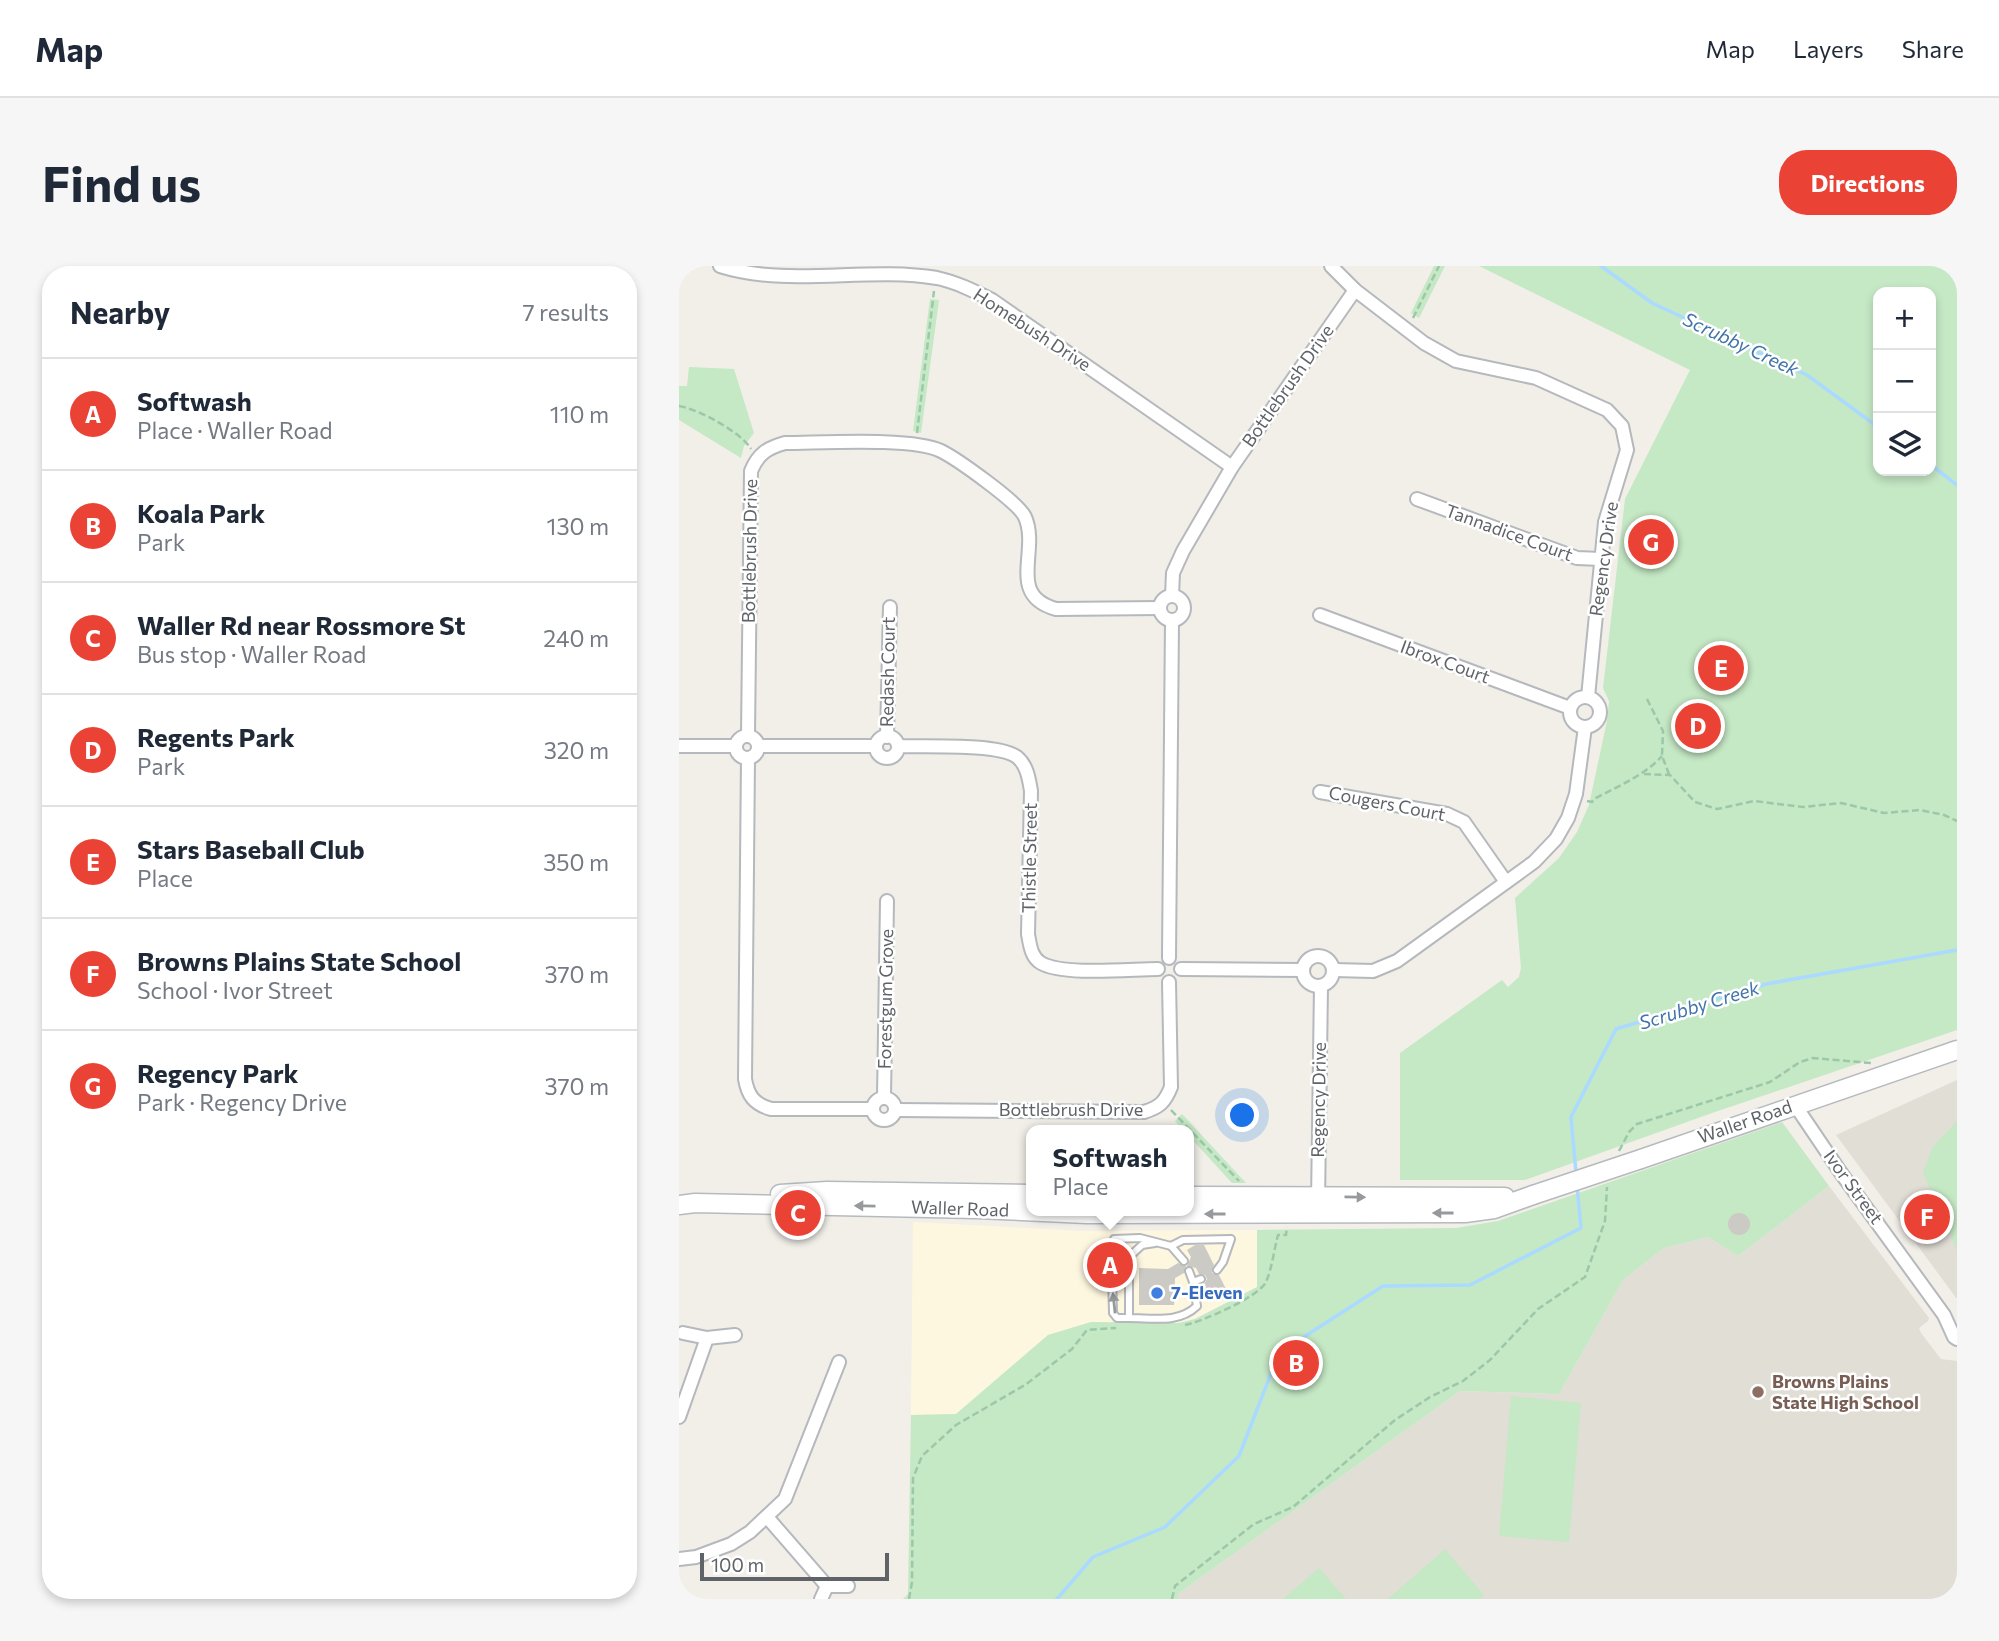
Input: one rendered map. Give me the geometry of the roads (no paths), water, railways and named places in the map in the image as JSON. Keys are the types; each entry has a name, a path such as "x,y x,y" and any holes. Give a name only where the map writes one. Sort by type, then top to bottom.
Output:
{"street":[{"name":"Homebush Drive","path":"720,266 761,273 819,270 909,274 962,285 992,300 1232,467"},
{"name":"Regency Drive","path":"1331,266 1355,290 1424,344 1456,360 1537,377 1607,410 1622,426 1627,450 1605,522 1588,696"},
{"name":"Bottlebrush Drive","path":"1172,596 1173,573 1183,551 1232,467 1355,290"},
{"name":"Bottlebrush Drive","path":"748,735 751,471 757,458 769,448 785,443 915,444 940,451 1014,503 1024,516 1028,532 1027,584 1033,597 1042,605 1056,609 1160,608"},
{"name":"Tannadice Court","path":"1417,499 1577,558 1601,559"},
{"path":"1172,596 1179,599 1183,606 1182,614 1172,620 1162,615 1160,608 1163,601 1172,596"},
{"name":"Redash Court","path":"887,737 890,607"},
{"name":"Ibrox Court","path":"1320,615 1570,708"},
{"path":"1170,958 1172,620"},
{"path":"1588,696 1597,702 1600,711 1594,724 1585,727 1573,721 1570,708 1579,698 1588,696"},
{"path":"1334,970 1373,971 1397,961 1534,862 1556,839 1568,818 1576,794 1585,727"},
{"path":"748,735 754,738 759,746 754,756 748,758 741,756 736,746 738,739 748,735"},
{"path":"887,737 894,739 898,746 895,755 887,758 879,755 876,746 880,739 887,737"},
{"path":"679,746 736,746"},
{"path":"759,746 876,746"},
{"name":"Thistle Street","path":"898,746 999,749 1017,757 1028,772 1031,792 1028,934 1031,952 1040,963 1062,970 1157,969"},
{"path":"748,758 747,1090 760,1106 771,1109 873,1109"},
{"name":"Cougers Court","path":"1320,792 1447,814 1464,822 1506,882"},
{"name":"Forestgum Grove","path":"884,1097 887,901"},
{"path":"1318,955 1329,959 1334,970 1331,981 1321,986 1308,982 1303,970 1308,959 1318,955"},
{"path":"1170,958 1177,961 1181,969 1178,978 1169,982 1160,978 1157,969 1161,961 1170,958"},
{"path":"1181,969 1303,970"},
{"name":"Bottlebrush Drive","path":"896,1110 1145,1112 1157,1108 1164,1102 1171,1087 1169,982"},
{"name":"Regency Drive","path":"1318,1205 1321,986"},
{"name":"Waller Road","path":"1194,1196 1465,1213 1494,1209 1957,1050"},
{"path":"884,1097 891,1100 896,1110 893,1116 886,1120 879,1119 873,1109 875,1102 884,1097"},
{"name":"Ivor Street","path":"1795,1105 1944,1315 1956,1338"},
{"name":"Waller Road","path":"679,1195 827,1191 1026,1207"},
{"name":"Waller Road","path":"679,1205 977,1201 1026,1195"},
{"name":"Waller Road","path":"1194,1210 1318,1205"},
{"path":"683,1334 707,1338 735,1335"},
{"path":"679,1417 707,1338"},
{"path":"679,1559 696,1557 730,1544 750,1532 785,1499 839,1362"},
{"path":"767,1517 827,1586 848,1586"},
{"path":"821,1599 827,1586"}],"lane":[{"path":"1112,1255 1112,1242 1117,1238 1140,1238 1171,1246 1183,1240 1231,1239 1223,1262 1217,1270"},
{"path":"1129,1318 1129,1257 1142,1245 1155,1243"},
{"path":"1171,1246 1184,1261"},
{"path":"1112,1276 1113,1313 1117,1318 1176,1318 1188,1315 1197,1306 1189,1271"},
{"path":"1193,1282 1201,1279"}],"waterway":[{"name":"Scrubby Creek","path":"1601,266 1652,303 1807,375 1873,423"},
{"name":"Scrubby Creek","path":"1936,469 1957,485"},
{"name":"Scrubby Creek","path":"1576,1173 1571,1117 1616,1029 1766,984 1957,950"},
{"name":"Scrubby Creek","path":"1057,1599 1093,1557 1165,1527 1239,1456 1279,1353 1383,1286 1470,1285 1581,1228 1577,1185"}],"place":[{"name":"Regency Park","path":"1651,542"},
{"name":"Stars Baseball Club","path":"1721,668"},
{"name":"Regents Park","path":"1698,726"},
{"name":"Waller Rd near Rossmore St","path":"798,1213"},
{"name":"Browns Plains State School","path":"1927,1217"},
{"name":"Softwash","path":"1110,1265"},
{"name":"7-Eleven","path":"1157,1293"},
{"name":"Koala Park","path":"1296,1363"},
{"name":"Browns Plains State High School","path":"1758,1392"}]}
